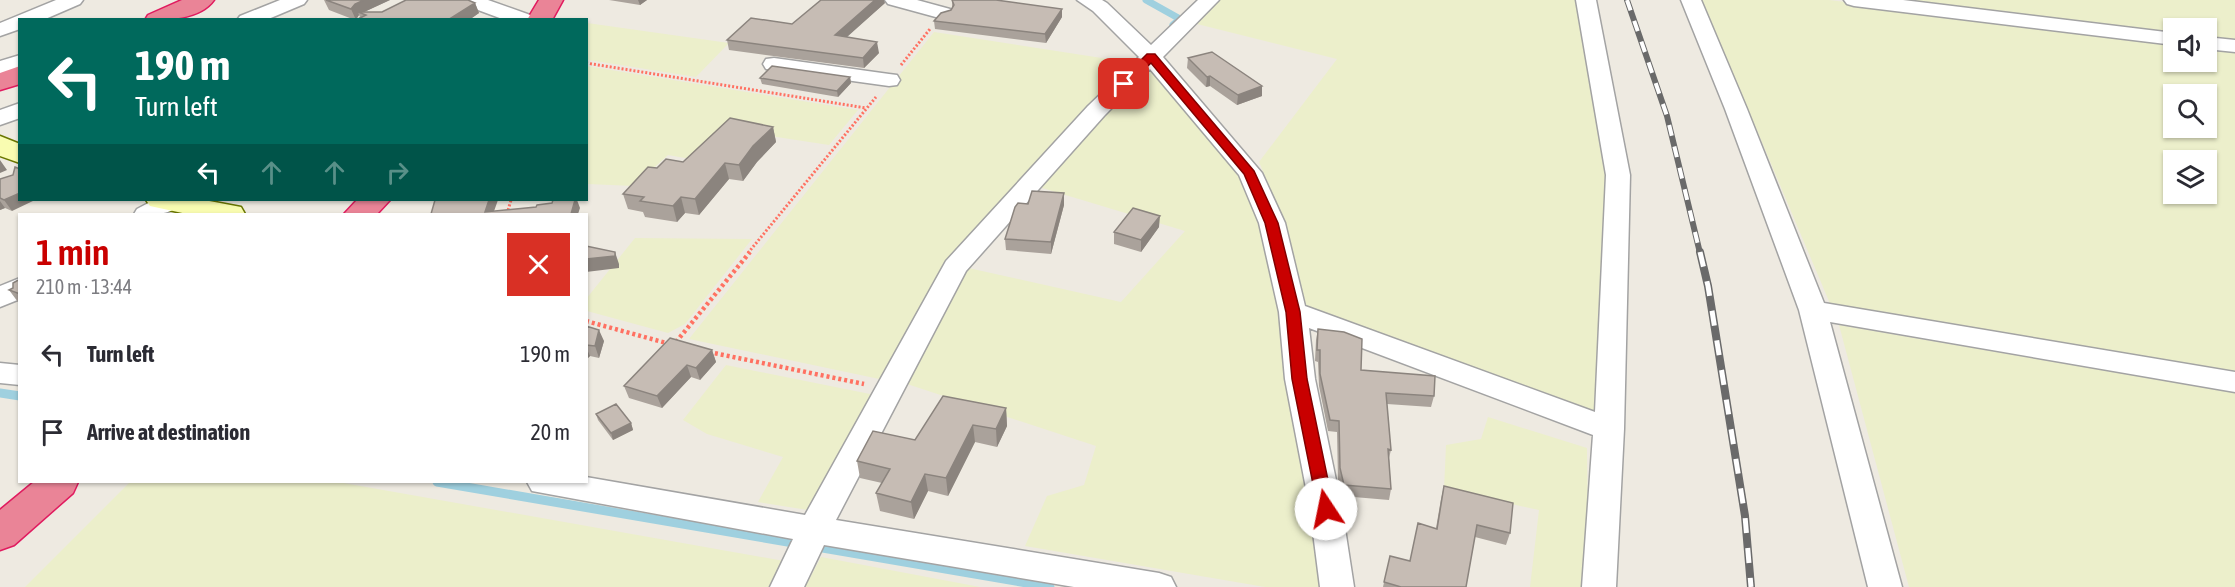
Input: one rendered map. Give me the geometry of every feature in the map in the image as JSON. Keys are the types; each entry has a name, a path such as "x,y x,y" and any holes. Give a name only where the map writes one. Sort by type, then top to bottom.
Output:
{"highway":[{"path":"162,18 202,0"},
{"path":"540,18 551,0"},
{"path":"0,82 18,75"},
{"path":"360,213 374,201"},
{"path":"0,534 58,483"}],"street":[{"path":"30,18 73,0"},
{"path":"252,18 297,0"},
{"path":"469,0 522,18"},
{"path":"895,0 943,14"},
{"path":"1087,0 1100,7 1151,57 1250,173 1272,223 1293,312 1300,379 1326,509 1337,587"},
{"path":"787,587 814,530 955,267 1096,111 1209,0"},
{"path":"1586,0 1618,175 1609,429 1599,587"},
{"path":"1691,0 1736,109 1813,310 1885,587"},
{"path":"1854,0 2163,38"},
{"path":"0,30 18,23"},
{"path":"2217,44 2235,46"},
{"path":"0,68 18,62"},
{"path":"774,64 889,80"},
{"path":"0,118 18,111"},
{"path":"0,145 18,153"},
{"path":"162,204 223,213"},
{"path":"0,298 18,288"},
{"path":"1813,310 2235,382"},
{"path":"1293,312 1609,429"},
{"path":"0,373 18,375"},
{"path":"549,483 1159,587"}],"path":[{"path":"673,345 943,14"},
{"path":"588,63 866,108"},
{"path":"588,322 685,347"},
{"path":"708,352 890,389"}],"green space":[{"path":"1220,0 1576,0 1606,176 1598,414 1307,308 1284,221 1259,162 1337,59 1197,24"},
{"path":"1702,0 1829,0 2163,41 2163,72 2217,72 2217,47 2235,50 2235,375 1831,306"},
{"path":"1886,0 2235,0 2235,42 2217,40 2217,18 2163,18 2163,34"},
{"path":"588,23 729,43 696,77 589,60"},
{"path":"934,32 1134,63 1085,111 884,380 689,339"},
{"path":"588,66 858,110 829,145 731,130 702,161 668,155 634,186 588,184"},
{"path":"1148,67 1244,174 1267,230 1321,587 1265,587 1025,546 1047,496 1084,485 1096,446 904,383 964,267 1121,302 1185,231 1039,187"},
{"path":"635,238 752,239 685,324 668,333 588,311 588,297"},
{"path":"1839,325 2235,393 2235,587 1909,587"},
{"path":"726,365 875,395 814,511 758,502 783,457 707,434 683,420"},
{"path":"1488,417 1587,448 1588,522 1582,587 1530,587 1539,510 1444,489 1446,445 1481,439"},
{"path":"129,483 344,483 784,561 771,587 25,587"},
{"path":"821,557 980,587 805,587"}],"building":[{"path":"326,0 364,0 355,4 351,9"},
{"path":"406,0 468,0 475,3 451,18 360,18 366,15 358,12 382,12"},
{"path":"821,0 875,0 835,35 877,42 863,58 727,40 751,18 792,24"},
{"path":"952,0 996,0 1062,9 1045,34 934,21 941,13 951,10 954,5"},
{"path":"1212,52 1262,86 1238,95 1210,76 1207,77 1188,58"},
{"path":"772,66 850,77 837,91 760,78"},
{"path":"730,118 773,127 753,146 739,165 725,163 695,199 681,197 673,206 640,201 644,197 623,194 648,167 657,168 666,159 683,162"},
{"path":"15,167 18,168 18,194 4,200 0,198 0,179 13,175"},
{"path":"1032,191 1064,193 1051,242 1005,239 1015,207 1018,203 1028,204"},
{"path":"435,201 489,201 485,212 536,207 553,201 575,201 571,213 431,213"},
{"path":"1133,208 1160,216 1141,240 1114,232"},
{"path":"588,246 615,252 615,256 588,259"},
{"path":"18,280 18,293 9,290 13,288 13,283"},
{"path":"588,327 599,330 595,346 588,345"},
{"path":"1318,329 1344,332 1362,339 1361,370 1435,376 1434,396 1386,393 1391,450 1388,449 1391,489 1344,485 1340,468 1339,421 1330,420 1320,374 1320,350 1317,350"},
{"path":"670,338 712,350 696,368 687,365 657,396 624,386"},
{"path":"943,396 1006,408 996,429 973,425 946,478 925,474 911,502 876,493 890,469 857,461 873,431 915,440"},
{"path":"616,404 631,423 611,433 596,414"},
{"path":"1444,486 1513,503 1510,533 1477,525 1466,587 1401,587 1384,582 1390,556 1410,561 1418,523 1437,529"}],"waterway":[{"path":"1146,0 1180,19 1173,25"},
{"path":"0,393 18,396"},
{"path":"443,483 1050,587"}],"railway":[{"path":"1627,0 1667,116 1700,253"},
{"path":"1700,252 1708,286 1745,516 1751,587"}],"route":[{"path":"1124,84 1151,57 1250,173 1272,223 1293,312 1300,379 1326,509"}]}
